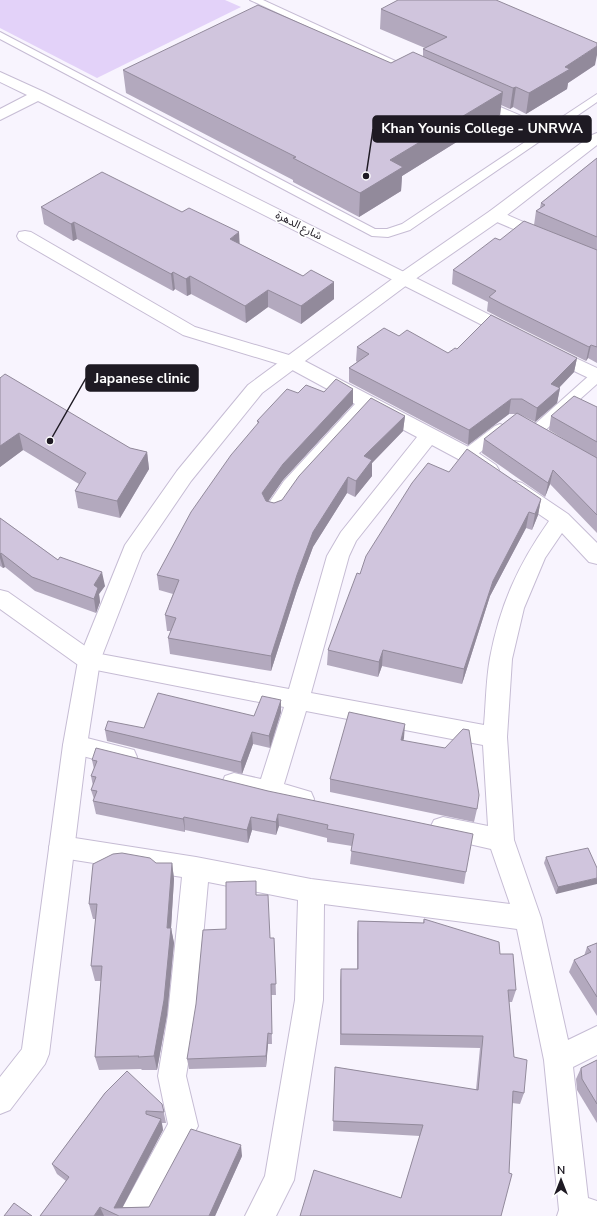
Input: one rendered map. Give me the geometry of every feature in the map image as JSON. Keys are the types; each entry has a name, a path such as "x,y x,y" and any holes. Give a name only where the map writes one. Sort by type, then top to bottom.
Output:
{"street":[{"name":"شارع الدهرة","path":"0,76 405,278 597,376"},
{"path":"0,115 39,95"},
{"path":"0,1100 35,1054 75,745 89,661 132,550 184,476 255,389 405,278 496,215 597,138"},
{"path":"496,215 597,260"},
{"path":"25,236 189,331 292,362 467,456 561,519 597,556"},
{"path":"274,510 291,486 368,403"},
{"path":"269,792 298,699 338,556 348,537 428,436"},
{"path":"561,519 536,555 513,608 501,659 495,737 501,840 528,918 558,1060 581,1214"},
{"path":"0,598 89,661 495,737"},
{"path":"75,745 146,762"},
{"path":"215,779 323,803"},
{"path":"424,824 501,840"},
{"path":"62,847 196,868 311,891 528,918"},
{"path":"133,1216 183,1126 172,1076 182,1015 196,868"},
{"path":"260,1216 279,1180 309,1000 311,891"},
{"path":"558,1060 597,1040"}],"lane":[{"path":"255,0 419,74"},
{"path":"0,35 372,232 388,233 406,227 548,132 597,97"},
{"path":"470,97 548,132"},
{"path":"467,456 514,418 542,435 597,376"}],"shaded area":[{"path":"0,0 225,0 241,7 97,78 0,28"}],"building":[{"path":"398,0 496,0 597,43 597,46 565,67 570,69 529,93 516,87 513,88 423,49 447,37 381,9"},
{"path":"258,5 391,63 413,52 503,92 390,160 403,167 360,193 293,158 296,157 123,70"},
{"path":"597,158 597,237 536,211 545,205 541,203"},
{"path":"102,172 182,212 189,208 239,232 230,239 303,276 311,270 334,282 301,306 268,290 245,306 190,276 186,279 173,272 171,274 74,222 71,224 41,207"},
{"path":"524,221 597,250 597,347 591,345 589,347 502,304 489,297 496,291 453,270 495,238 500,240"},
{"path":"491,315 577,358 551,384 560,388 537,408 522,399 511,399 469,430 349,368 369,354 357,347 384,328 399,336 407,330 448,353 455,348 457,349"},
{"path":"5,374 130,448 147,452 117,501 75,491 86,473 19,433 0,446 0,378"},
{"path":"336,379 353,389 283,464 262,493 266,501 274,503 282,500 299,476 371,398 405,416 364,456 372,460 356,481 348,477 313,532 297,575 271,656 168,638 176,618 165,615 179,580 157,575 191,512 231,455 259,422 257,421 287,389 298,393 306,385 324,392"},
{"path":"574,396 597,407 597,442 551,416"},
{"path":"517,413 597,458 597,515 553,470 548,483 484,439"},
{"path":"467,449 541,499 535,514 529,512 493,581 464,669 383,650 379,662 328,650 357,573 360,574 366,556 412,483 428,463 449,472"},
{"path":"0,518 58,560 60,557 102,572 94,585 98,588 94,599 32,577 1,553 0,554"},
{"path":"158,693 254,716 262,696 281,700 269,736 252,732 241,762 105,730 108,721 144,728"},
{"path":"349,712 405,724 401,740 445,748 463,729 469,730 479,795 477,809 330,779"},
{"path":"96,748 268,791 473,834 466,872 351,851 354,834 327,829 328,825 278,814 276,822 251,817 247,830 93,801 97,791 91,790 96,777 91,776 97,761 92,760"},
{"path":"588,848 597,868 597,878 558,887 546,857"},
{"path":"122,853 150,858 156,863 172,863 167,928 171,928 164,1000 154,1056 95,1057 102,966 91,966 97,904 89,904 93,864 113,854"},
{"path":"256,881 256,895 268,895 270,938 274,938 276,984 271,984 272,1034 268,1033 266,1056 187,1059 196,1004 203,930 226,929 226,882"},
{"path":"424,919 499,942 500,954 513,954 516,990 508,990 514,1057 527,1060 524,1093 513,1091 509,1173 512,1174 501,1216 300,1216 314,1170 401,1198 423,1125 333,1121 335,1067 478,1090 483,1036 341,1034 341,969 358,969 358,921 424,923"},
{"path":"597,943 597,997 574,960 591,952 587,947"},
{"path":"597,1060 597,1104 582,1079 581,1068"},
{"path":"127,1071 162,1104 164,1112 146,1111 146,1114 161,1119 114,1208 149,1207 191,1129 241,1145 209,1216 119,1216 100,1207 94,1216 40,1216 69,1177 52,1164 105,1093"},
{"path":"14,1203 32,1216 4,1216"}],"place":[{"name":"Khan Younis College - UNRWA","path":"366,176"},
{"name":"Japanese clinic","path":"50,441"}]}
